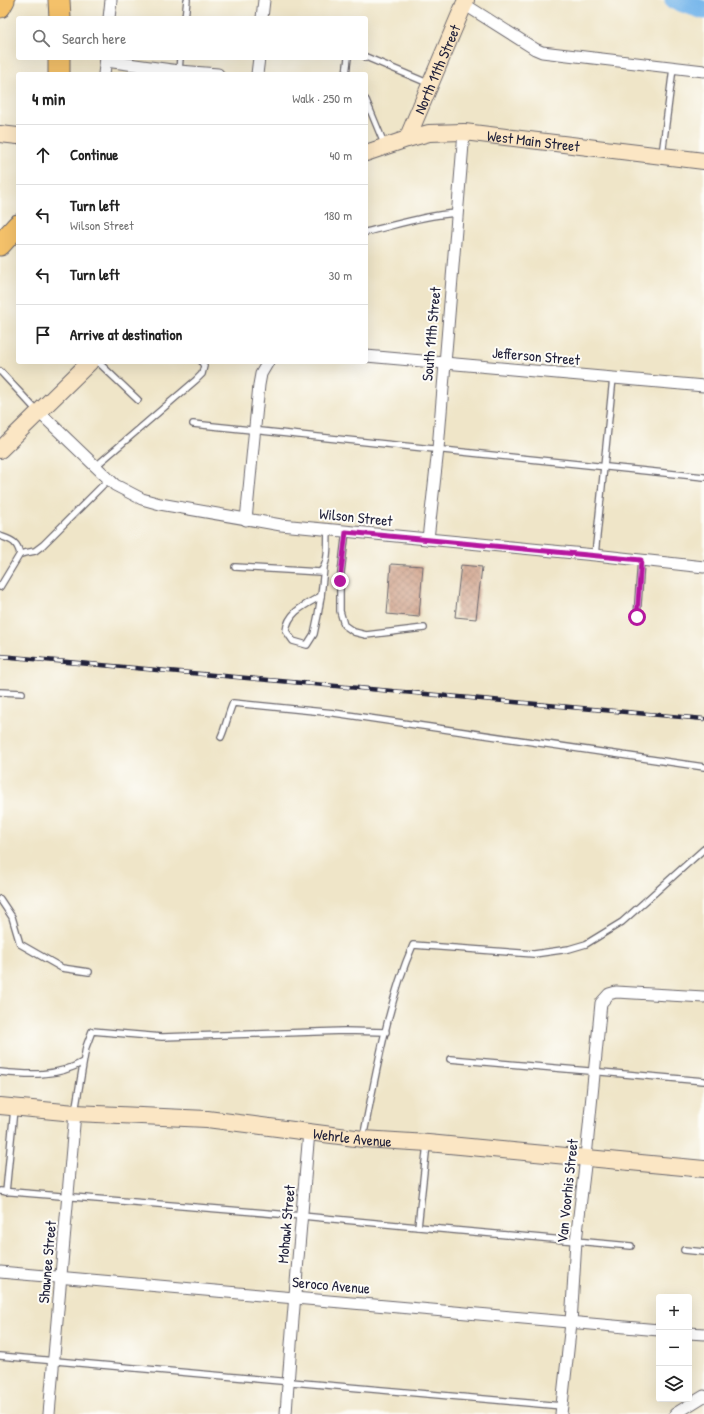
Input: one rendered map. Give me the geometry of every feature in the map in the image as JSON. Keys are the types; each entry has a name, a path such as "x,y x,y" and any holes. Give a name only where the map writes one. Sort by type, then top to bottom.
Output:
{"highway":[{"path":"0,7 4,0"},
{"path":"59,0 60,16"},
{"path":"59,60 59,72"},
{"path":"0,245 16,227"}],"street":[{"path":"110,16 111,0"},
{"path":"262,16 264,0"},
{"path":"465,2 535,49 542,52 704,71"},
{"name":"North 11th Street","path":"407,139 465,2"},
{"path":"104,72 106,60"},
{"path":"112,60 191,72"},
{"path":"257,72 259,60"},
{"name":"West Main Street","path":"368,152 429,133 464,132 704,161"},
{"name":"South 11th Street","path":"428,540 438,449 464,132"},
{"path":"0,134 16,136"},
{"name":"Jefferson Street","path":"368,356 704,386"},
{"path":"0,450 88,364"},
{"path":"246,520 259,385 267,364"},
{"name":"Wilson Street","path":"39,412 115,485 142,499 160,504 281,525 704,567"},
{"name":"Van Voorhis Street","path":"561,1410 571,1322 576,1241 601,1003 609,994 616,992 704,997"},
{"name":"Wehrle Avenue","path":"7,1107 75,1113 207,1119 363,1139 427,1143 704,1169"},
{"name":"Shawnee Street","path":"49,1414 75,1113"},
{"name":"Mohawk Street","path":"286,1414 294,1297 309,1132"},
{"name":"Seroco Avenue","path":"0,1272 656,1330"},
{"path":"692,1332 704,1334"},
{"path":"675,1414 704,1396"}],"lane":[{"path":"185,16 187,0"},
{"path":"368,57 430,84"},
{"path":"178,71 180,60"},
{"path":"346,72 348,60"},
{"path":"662,155 673,68"},
{"path":"368,105 385,147"},
{"path":"368,231 412,220 457,213"},
{"path":"100,364 138,400"},
{"path":"96,466 196,380 202,374 203,364"},
{"path":"0,371 39,412"},
{"path":"595,555 613,378"},
{"path":"193,424 704,477"},
{"path":"20,554 35,551 43,545 109,479"},
{"path":"321,596 302,606 289,619 286,631 293,641 306,645 314,634 321,596 328,530"},
{"path":"346,532 340,581 340,611 344,625 354,632 366,634 424,628"},
{"path":"0,536 12,541 18,546 20,554 0,587"},
{"path":"637,617 641,560"},
{"path":"235,567 320,572 324,568"},
{"path":"0,692 22,693"},
{"path":"221,737 233,703 334,713 704,767"},
{"path":"363,1139 395,995 413,945 534,954 569,949 586,944 622,922 704,848"},
{"path":"0,900 12,917 20,944 62,968 89,972"},
{"path":"75,1113 86,1047 92,1031 162,1037 344,1031 386,1032"},
{"path":"450,1059 704,1081"},
{"path":"0,1072 39,1075 48,1074 70,1068 83,1062"},
{"path":"7,1107 3,1192 302,1216 631,1246"},
{"path":"418,1227 427,1143"},
{"path":"684,1250 704,1252"},
{"path":"0,1356 288,1382 561,1410"}],"building":[{"path":"391,564 423,566 419,617 387,614"},
{"path":"461,565 482,567 476,619 455,617"}],"waterway":[{"path":"674,0 704,10"}],"railway":[{"path":"0,656 704,719"}],"route":[{"path":"340,581 346,532 641,560 637,617"}]}
